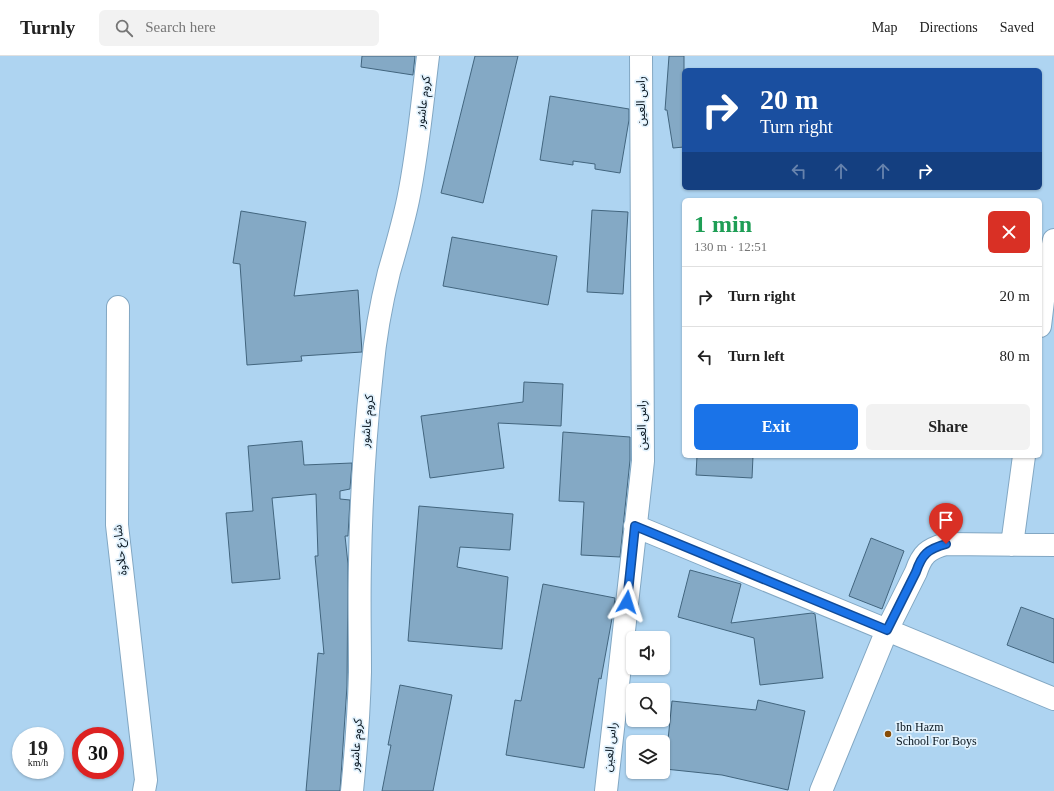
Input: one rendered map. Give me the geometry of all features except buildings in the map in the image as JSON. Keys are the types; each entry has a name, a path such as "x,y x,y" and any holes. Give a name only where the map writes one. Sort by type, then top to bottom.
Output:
{"street":[{"name":"كروم عاشور","path":"352,791 359,715 362,499 372,368 384,296 412,178 428,56"},
{"name":"راس العين","path":"606,791 643,461 641,56"},
{"path":"1042,309 1045,284 1054,240"},
{"name":"شارع حلاوة","path":"118,307 117,525 146,780 144,791"},
{"path":"1012,545 1024,458"},
{"path":"635,526 1054,699"},
{"path":"821,791 887,630 920,562 926,553 936,547 946,544 1054,545"}],"place":[{"name":"Ibn Hazm School For Boys","path":"888,734"}],"route":[{"path":"627,602 635,526 887,630 920,562 926,553 936,547 946,544"}]}
